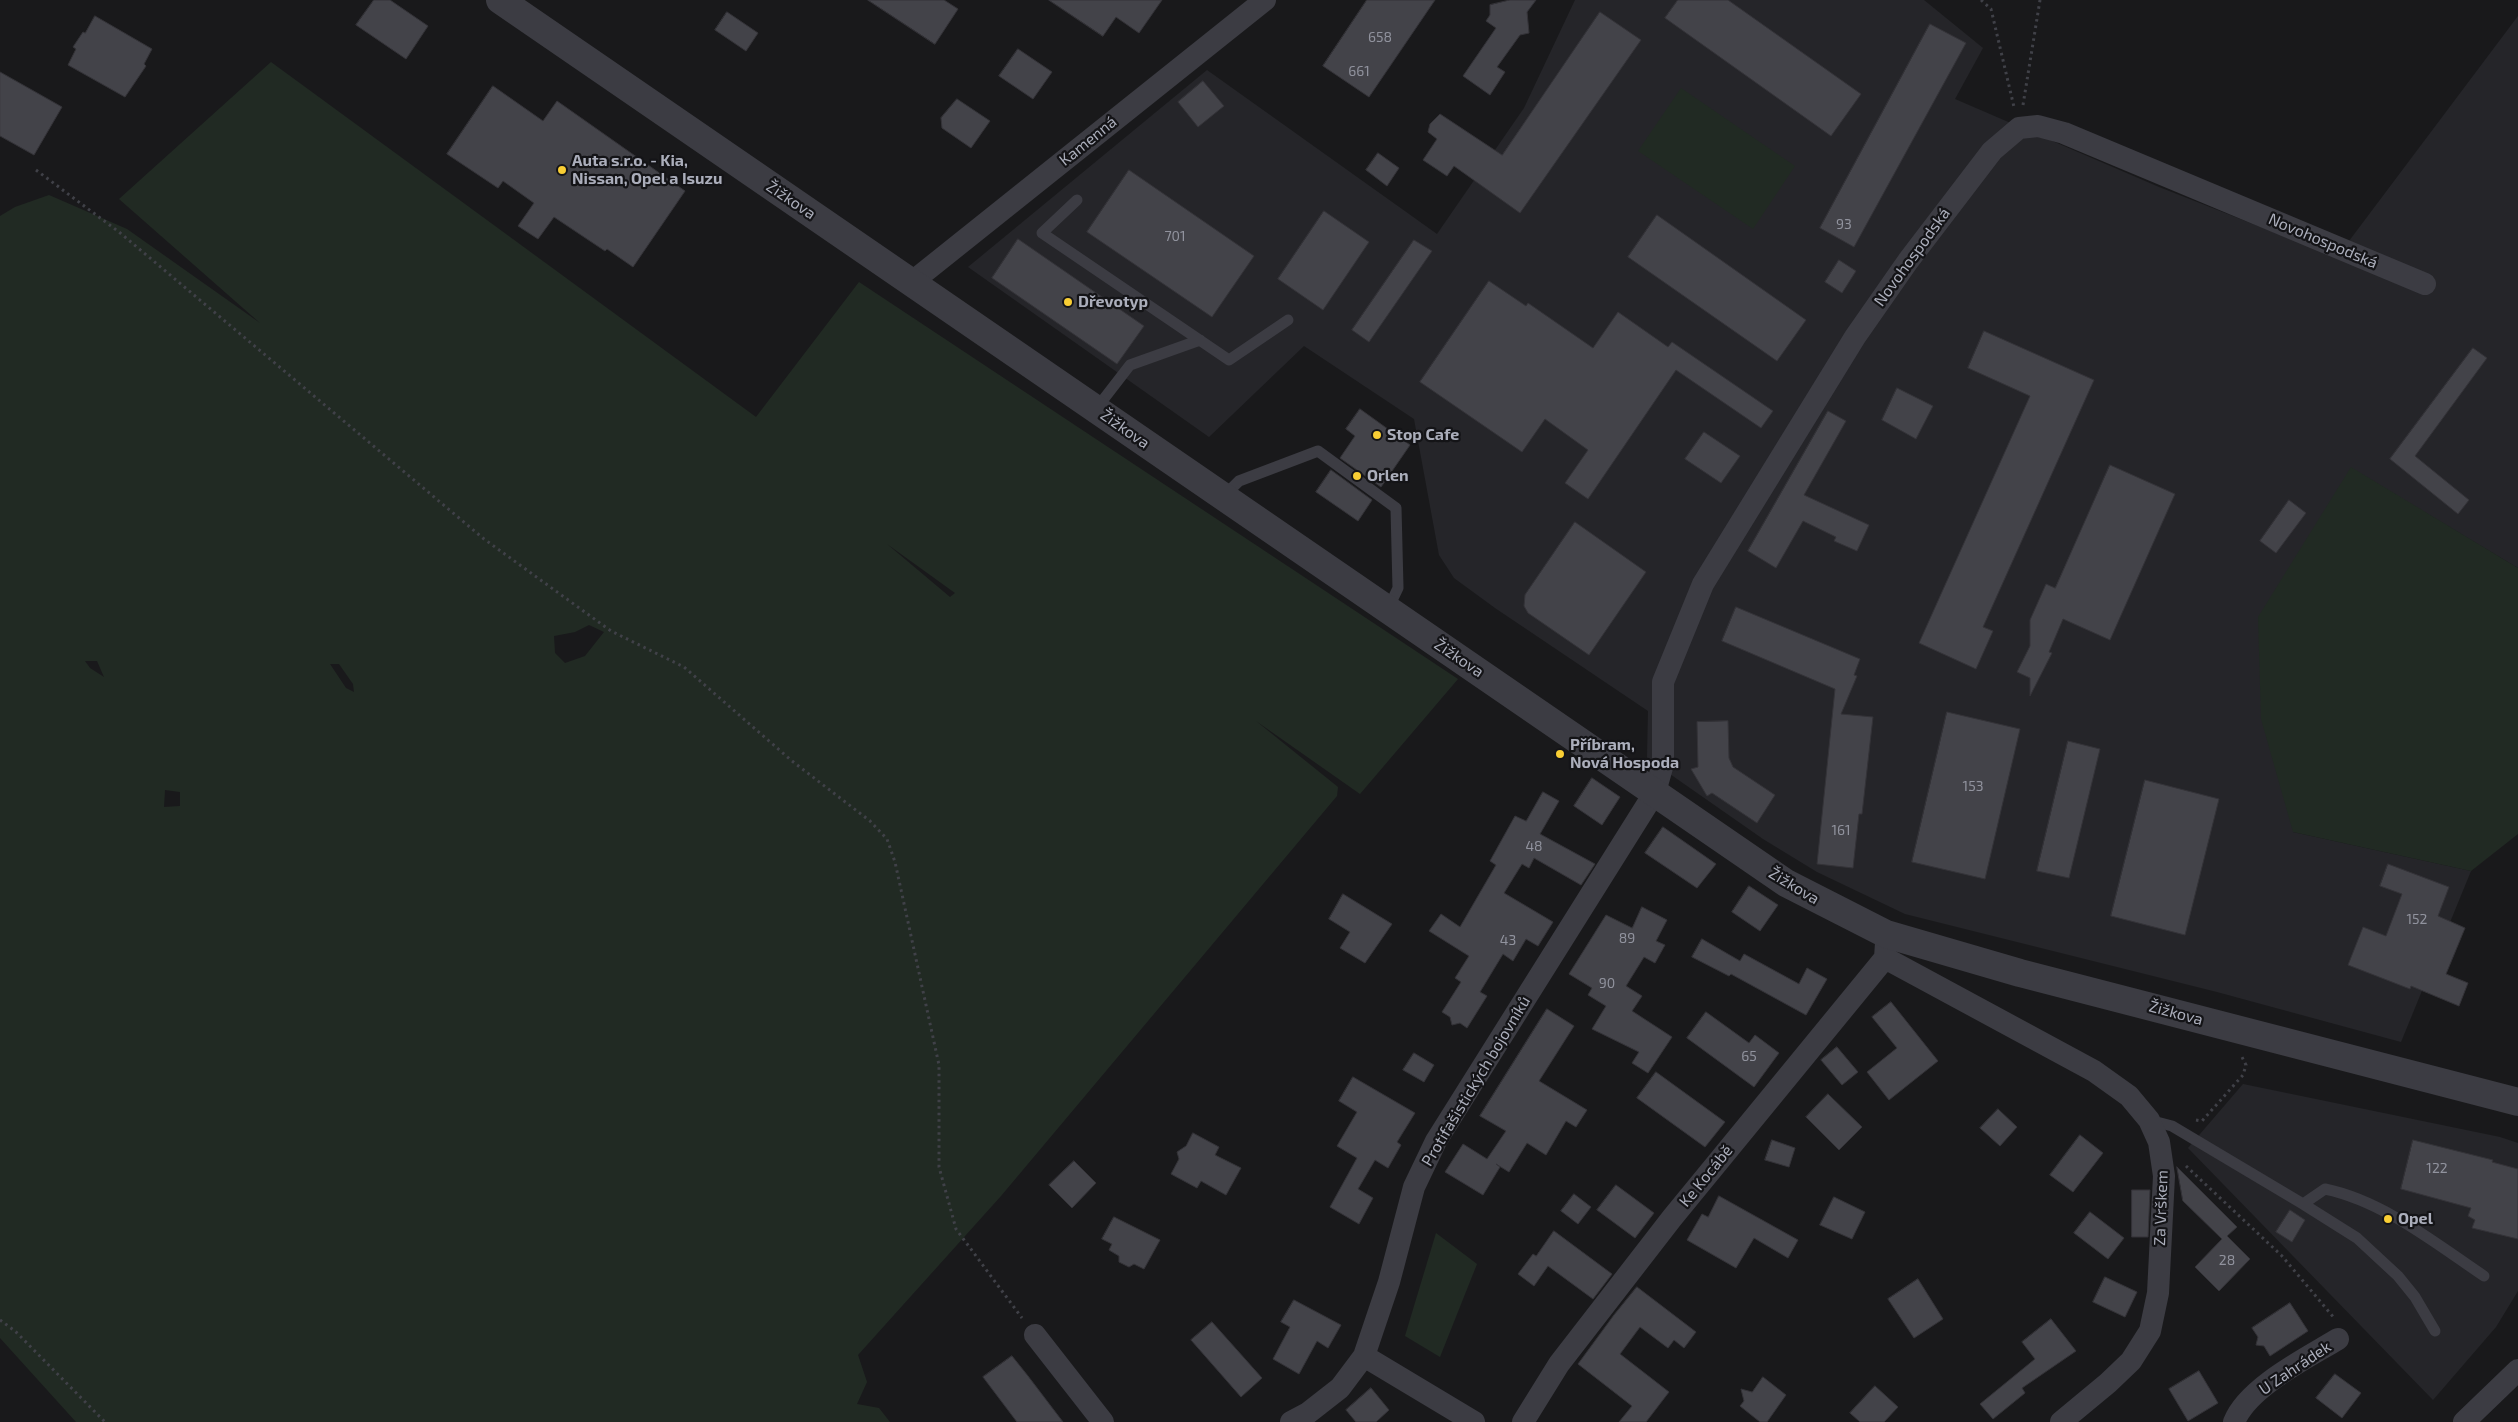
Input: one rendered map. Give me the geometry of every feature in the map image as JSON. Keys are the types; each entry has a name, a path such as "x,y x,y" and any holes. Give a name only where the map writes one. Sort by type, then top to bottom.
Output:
{"street":[{"name":"Žižkova","path":"500,0 1786,883 1886,946 2020,973 2518,1102"},
{"name":"Kamenná","path":"912,282 1265,0"},
{"name":"Novohospodská","path":"1655,792 1663,764 1663,682 1703,584 1855,337 1908,261 1992,151 2019,128 2038,126 2064,133 2425,284"},
{"name":"Protifašistických bojovníků","path":"1291,1422 1308,1413 1340,1388 1364,1356 1389,1282 1414,1187 1436,1141 1655,792"},
{"name":"Za Vrškem","path":"1886,946 2094,1071 2129,1096 2149,1120 2166,1134 2158,1294 2150,1331 2131,1361 2108,1384 2061,1422"},
{"name":"Ke Kocábě","path":"1524,1422 1559,1364 1886,946"},
{"path":"1034,1334 1103,1422"},
{"name":"U Zahrádek","path":"2234,1422 2250,1400 2268,1384 2338,1339"},
{"path":"1364,1356 1474,1422"},
{"path":"2464,1422 2518,1370"}],"lane":[{"path":"1078,200 1042,233 1229,360 1288,320"},
{"path":"1096,410 1130,365 1200,340"},
{"path":"1223,497 1240,481 1318,451 1396,508 1398,588 1388,609"},
{"path":"2166,1134 2303,1204 2356,1238 2398,1276 2415,1297 2435,1331"},
{"path":"2303,1204 2325,1188 2340,1192 2394,1216 2484,1276"}],"path":[{"path":"1981,0 1991,9 2019,128"},
{"path":"2019,128 2040,0"},
{"path":"36,170 119,232 484,539 611,631 684,667 792,761 870,821 887,839 896,862 939,1065 939,1167 956,1229 1034,1334"},
{"path":"2218,1024 2246,1065 2243,1075 2202,1121 2188,1120 2166,1134 2282,1256 2345,1332 2338,1339"},
{"path":"0,1320 15,1331 105,1422"}],"shaded area":[{"path":"1575,0 1924,0 1983,48 1955,99 2159,187 2337,257 2518,16 2518,568 2351,468 2293,832 2471,871 2401,1042 2217,992 1905,914 1817,872 1763,839 1647,758 1648,711 1495,608 1454,578 1439,555 1414,419 1304,346 1209,437 968,267 1207,70 1437,234 1524,108"},
{"path":"271,62 756,417 859,282 1458,679 1360,794 1256,721 1338,787 1337,796 1001,1196 858,1355 867,1382 857,1404 879,1408 890,1422 76,1422 0,1338 0,216 15,207 49,195 127,229 260,323 119,199","holes":["887,544 955,593 950,597","589,625 604,632 585,656 565,663 555,653 554,636 575,632","85,661 97,661 104,677 90,668","330,664 339,664 353,684 354,692 346,688","165,790 180,792 180,806 164,807"]},
{"path":"1681,88 1795,166 1753,229 1638,151"},
{"path":"2351,467 2518,568 2518,834 2471,871 2293,832 2261,719 2258,617"},
{"name":"Opel","path":"2243,1084 2500,1137 2518,1143 2518,1291 2496,1327 2433,1400 2188,1148"},
{"path":"1436,1233 1477,1264 1440,1357 1405,1336"}],"building":[{"path":"374,0 390,0 428,26 406,59 356,25"},
{"path":"868,0 944,0 958,9 935,44"},
{"path":"1049,0 1162,0 1139,33 1116,17 1103,36"},
{"path":"1367,0 1435,0 1369,97 1323,66"},
{"path":"1510,0 1536,0 1527,12 1529,33 1520,35 1497,67 1505,72 1490,95 1463,76 1496,28 1486,21 1490,15 1490,5"},
{"path":"1678,0 1728,0 1861,94 1831,136 1665,18"},
{"path":"727,12 758,33 746,51 715,30"},
{"path":"1600,12 1641,40 1520,213 1454,166 1447,176 1423,160 1437,139 1428,132 1430,124 1440,114 1502,155"},
{"path":"95,16 152,49 144,64 146,66 125,97 68,65 76,49 73,47 83,32 85,33"},
{"path":"1930,24 1966,43 1854,247 1820,228"},
{"path":"1018,49 1052,72 1033,99 999,76"},
{"path":"0,72 62,107 34,155 0,136"},
{"path":"1203,81 1224,106 1198,127 1178,102"},
{"name":"Auta s.r.o. - Kia, Nissan, Opel a Isuzu","path":"493,86 543,121 557,101 685,191 633,267 554,217 538,239 518,226 534,203 503,181 498,188 447,154"},
{"path":"957,99 990,121 971,148 942,128 941,118"},
{"path":"1378,153 1399,168 1387,186 1366,170"},
{"path":"1129,170 1254,256 1212,317 1087,232"},
{"path":"1324,211 1369,242 1323,310 1278,279"},
{"path":"1657,215 1806,320 1777,361 1628,257"},
{"name":"Dřevotyp","path":"1018,239 1144,326 1117,364 992,278"},
{"path":"1414,240 1432,251 1369,342 1352,330"},
{"path":"1839,260 1856,271 1842,293 1825,282"},
{"path":"1489,281 1526,306 1528,303 1593,348 1618,312 1668,347 1672,342 1773,411 1761,428 1676,370 1588,499 1565,483 1588,450 1545,419 1522,452 1420,382"},
{"path":"1984,331 2094,380 1983,627 1993,631 1976,669 1919,643 2030,396 1968,368"},
{"path":"2473,348 2487,358 2415,456 2469,500 2458,514 2390,459"},
{"path":"1897,388 1933,406 1916,439 1882,420"},
{"path":"1360,409 1410,445 1381,487 1340,458 1355,436 1346,429"},
{"path":"1828,411 1846,421 1804,495 1869,525 1857,551 1834,541 1836,537 1803,521 1776,568 1748,551"},
{"path":"1704,432 1740,456 1721,483 1685,459"},
{"path":"2110,465 2175,494 2110,640 2063,619 2049,652 2052,653 2030,696 2030,678 2017,672 2030,646 2030,620 2046,584 2055,588"},
{"path":"1331,470 1372,500 1358,521 1316,492"},
{"path":"2289,500 2306,513 2276,553 2260,541"},
{"path":"1575,522 1646,572 1589,655 1528,613 1524,606 1525,595"},
{"path":"1736,607 1860,659 1854,675 1857,676 1841,714 1873,717 1862,814 1859,814 1853,868 1817,864 1835,689 1722,641"},
{"path":"1947,712 2020,729 1985,879 1912,862"},
{"path":"1728,721 1729,758 1733,767 1775,795 1757,823 1712,793 1707,796 1691,769 1698,767 1697,722"},
{"path":"2068,741 2100,749 2069,878 2037,871"},
{"path":"1592,778 1620,797 1602,825 1574,806"},
{"path":"2145,780 2219,799 2185,935 2111,916"},
{"path":"1543,792 1559,801 1540,834 1595,864 1581,885 1534,858 1529,868 1522,864 1504,893 1553,922 1538,946 1526,939 1513,961 1503,954 1480,992 1487,996 1467,1028 1460,1023 1452,1025 1450,1017 1442,1012 1461,982 1455,978 1469,956 1429,931 1441,914 1460,927 1496,865 1490,861 1515,816 1526,821"},
{"path":"1663,827 1716,864 1697,888 1645,853"},
{"path":"2388,864 2449,887 2438,916 2465,928 2446,974 2468,983 2459,1006 2411,986 2410,989 2348,965 2363,927 2386,936 2402,894 2380,886"},
{"path":"1749,886 1778,905 1760,931 1732,912"},
{"path":"1343,894 1392,924 1365,963 1340,948 1350,932 1329,919"},
{"path":"1642,907 1667,920 1656,941 1665,945 1655,963 1644,957 1626,986 1642,996 1632,1011 1672,1037 1648,1073 1632,1063 1639,1052 1592,1029 1606,1006 1588,995 1592,988 1569,974 1606,915 1632,928"},
{"path":"1702,939 1740,961 1744,954 1799,984 1807,968 1827,979 1806,1015 1731,974 1729,976 1692,957"},
{"path":"1891,1002 1938,1061 1889,1100 1867,1072 1897,1048 1872,1017"},
{"path":"1547,1009 1574,1026 1539,1081 1587,1110 1576,1127 1566,1121 1546,1155 1527,1143 1509,1172 1496,1164 1500,1167 1483,1195 1445,1172 1463,1144 1487,1159 1506,1131 1480,1116"},
{"path":"1706,1012 1749,1043 1755,1035 1779,1053 1754,1087 1687,1038"},
{"path":"1837,1047 1858,1072 1842,1085 1821,1060"},
{"path":"1414,1053 1434,1065 1424,1082 1403,1070"},
{"path":"1656,1072 1725,1122 1705,1147 1637,1098"},
{"path":"1353,1077 1415,1113 1397,1142 1401,1145 1388,1168 1375,1160 1358,1189 1373,1198 1359,1224 1330,1207 1357,1158 1337,1146 1357,1112 1339,1101"},
{"path":"1828,1094 1862,1127 1839,1150 1806,1117"},
{"path":"1998,1109 2017,1127 2000,1146 1980,1128"},
{"path":"1193,1133 1219,1147 1215,1155 1241,1168 1226,1195 1201,1181 1197,1188 1171,1174 1179,1159 1177,1152 1186,1146"},
{"path":"2080,1135 2103,1153 2073,1192 2050,1175"},
{"path":"1772,1140 1795,1148 1789,1167 1765,1160"},
{"path":"2413,1140 2493,1160 2492,1162 2518,1169 2518,1239 2472,1228 2475,1220 2468,1216 2471,1208 2401,1189"},
{"path":"1074,1161 1096,1183 1072,1208 1049,1185"},
{"path":"2177,1167 2237,1227 2227,1236 2250,1259 2219,1291 2195,1267 2222,1239 2183,1201"},
{"path":"1616,1185 1654,1213 1635,1238 1597,1210"},
{"path":"2132,1190 2150,1190 2148,1237 2132,1237"},
{"path":"1574,1194 1591,1207 1578,1224 1561,1211"},
{"path":"1719,1196 1798,1240 1788,1258 1754,1238 1736,1268 1687,1240 1702,1214 1708,1217"},
{"path":"1834,1197 1865,1212 1852,1239 1820,1225"},
{"path":"2290,1210 2305,1220 2292,1242 2276,1232"},
{"path":"2090,1212 2124,1238 2108,1259 2074,1233"},
{"path":"1114,1217 1160,1240 1144,1269 1134,1264 1129,1267 1119,1262 1119,1256 1109,1250 1112,1244 1102,1239"},
{"path":"1554,1231 1612,1274 1593,1299 1548,1266 1534,1286 1518,1274 1533,1254 1536,1256"},
{"path":"2105,1277 2137,1292 2125,1317 2093,1302"},
{"path":"1918,1279 1943,1319 1914,1338 1888,1299"},
{"path":"1637,1287 1696,1332 1684,1348 1674,1340 1668,1348 1640,1327 1620,1354 1669,1392 1646,1422 1619,1422 1632,1406 1578,1364"},
{"path":"1294,1300 1341,1325 1328,1348 1317,1341 1299,1374 1273,1359 1290,1327 1281,1322"},
{"path":"2290,1303 2308,1331 2270,1356 2264,1346 2256,1345 2258,1337 2252,1328"},
{"path":"2051,1319 2076,1351 2022,1388 2025,1393 1993,1419 1980,1404 2035,1359 2022,1342"},
{"path":"1212,1322 1262,1378 1241,1397 1191,1340"},
{"path":"1012,1356 1063,1422 1017,1422 983,1377"},
{"path":"2199,1371 2218,1403 2188,1421 2169,1389"},
{"path":"2335,1374 2361,1393 2342,1418 2316,1398"},
{"path":"1763,1377 1786,1395 1767,1422 1760,1422 1740,1406 1744,1401 1741,1389 1752,1392"},
{"path":"1875,1386 1898,1407 1884,1422 1860,1422 1850,1413"},
{"path":"1371,1388 1389,1410 1376,1422 1356,1422 1346,1410"}],"place":[{"name":"Auta s.r.o. - Kia, Nissan, Opel a Isuzu","path":"562,170"},
{"name":"Dřevotyp","path":"1068,302"},
{"name":"Stop Cafe","path":"1377,435"},
{"name":"Orlen","path":"1357,476"},
{"name":"Příbram, Nová Hospoda","path":"1560,754"},
{"name":"Opel","path":"2388,1219"}]}
